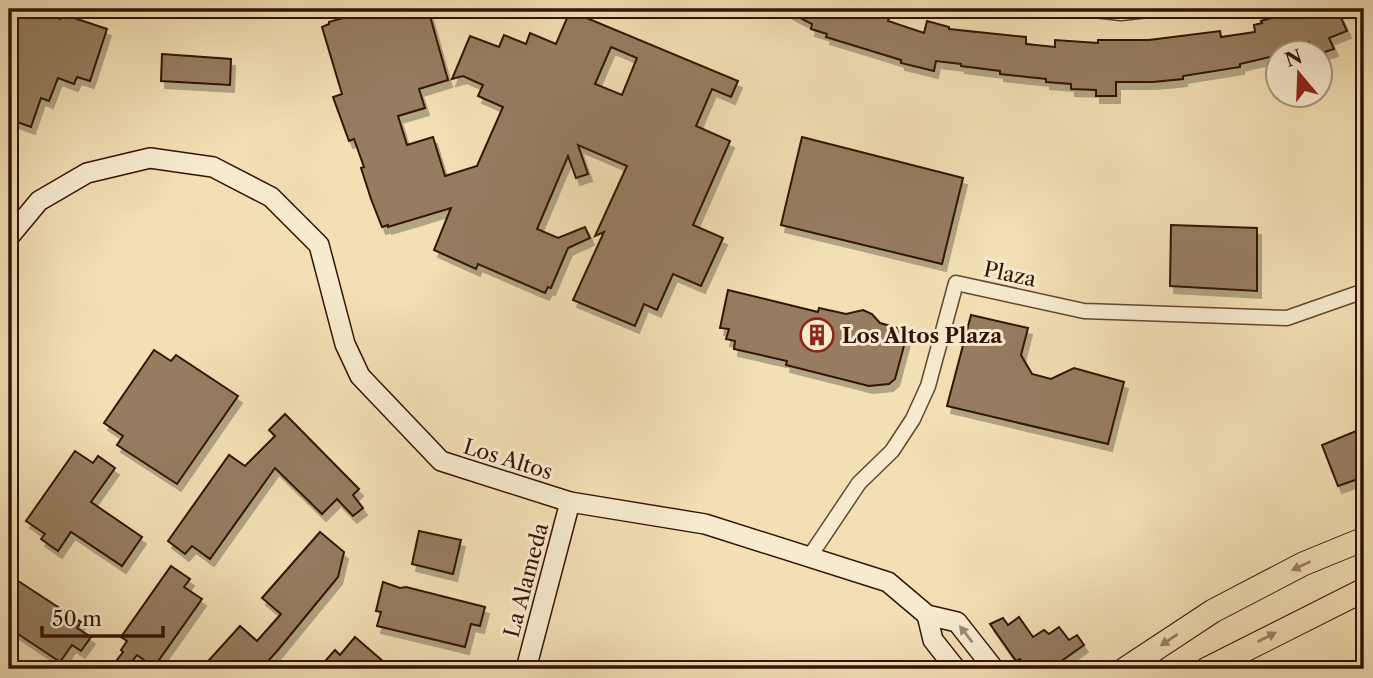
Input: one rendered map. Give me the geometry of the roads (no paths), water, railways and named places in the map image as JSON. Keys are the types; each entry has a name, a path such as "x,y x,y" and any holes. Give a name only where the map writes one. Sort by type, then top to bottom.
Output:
{"main road":[{"path":"1125,669 1213,611 1303,564 1364,539"},
{"path":"1207,669 1364,590"}],"street":[{"path":"1086,9 1121,13 1157,9"},
{"name":"Los Altos","path":"9,237 39,201 87,173 149,158 213,167 271,197 319,245 345,344 360,376 440,461 570,502 705,524 810,555 888,582 927,615 957,622 994,669"},
{"name":"Plaza","path":"810,555 859,483 892,451 913,419 928,386 956,283 1084,311 1287,318 1364,291"},
{"name":"La Alameda","path":"526,669 570,502"},
{"name":"Los Altos","path":"927,615 933,640 956,669"}],"place":[{"name":"Los Altos Plaza","path":"817,335"}]}
